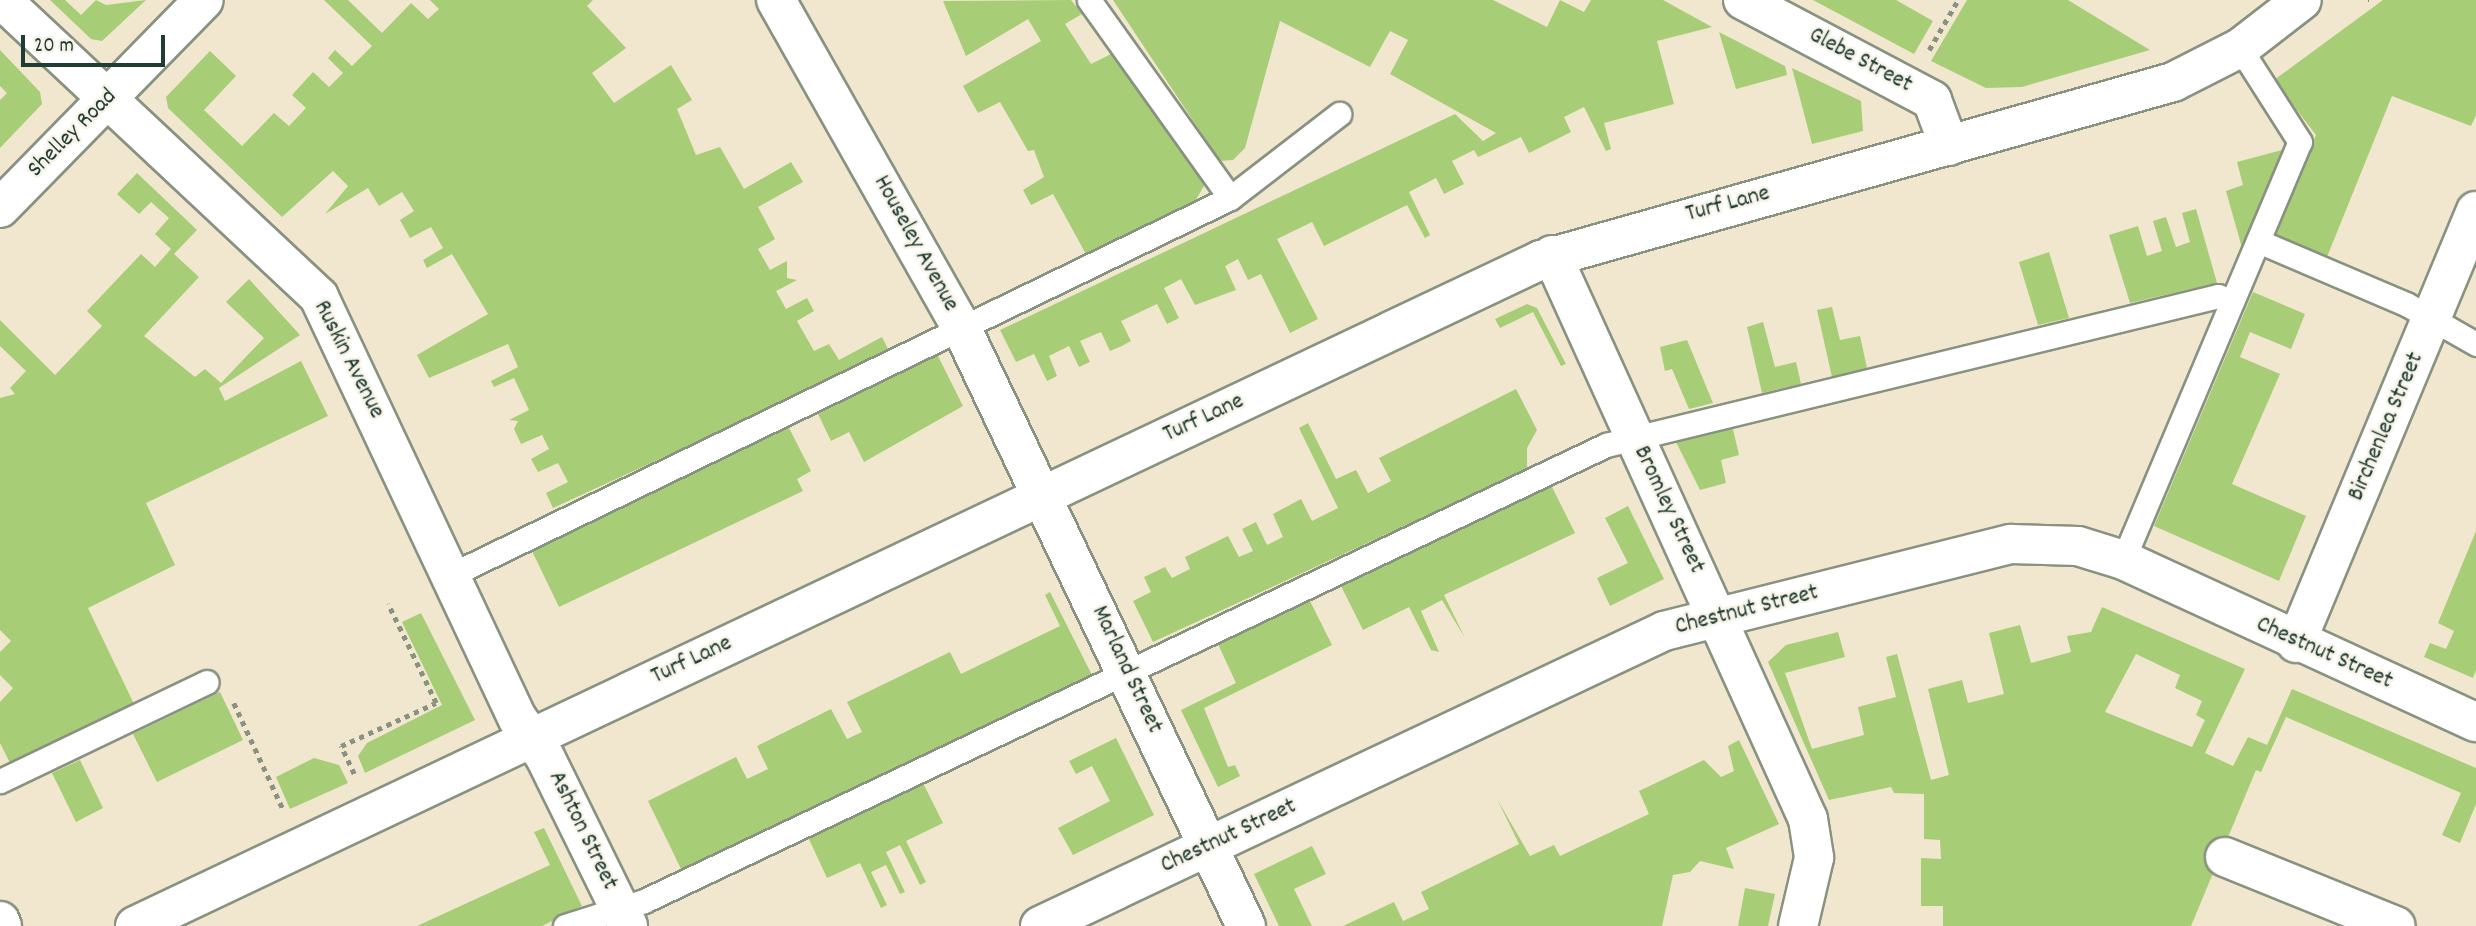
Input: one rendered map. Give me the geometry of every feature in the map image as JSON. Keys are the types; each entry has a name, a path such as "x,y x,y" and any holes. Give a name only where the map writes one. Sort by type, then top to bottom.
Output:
{"street":[{"name":"Ruskin Avenue","path":"2,0 319,298 531,737"},
{"name":"Shelley Road","path":"0,208 204,0"},
{"name":"Houseley Avenue","path":"776,0 962,329 1041,495"},
{"name":"Glebe Street","path":"1743,0 1932,100 1949,146"},
{"name":"Turf Lane","path":"135,926 1041,495 1552,256 2173,82 2240,48 2302,0"},
{"name":"Birchenlea Street","path":"2296,643 2432,323 2476,211"},
{"name":"Bromley Street","path":"1552,256 1809,822 1814,858 1798,926"},
{"name":"Marland Street","path":"1041,495 1126,668 1246,926"},
{"name":"Chestnut Street","path":"1040,926 1664,631 1715,615 2011,544 2078,546 2123,560 2296,643 2474,717"},
{"name":"Ashton Street","path":"531,737 624,917"},
{"path":"2225,857 2396,926"},
{"path":"0,921 2,926"}],"lane":[{"path":"1089,0 1230,198"},
{"path":"2123,560 2300,142 2240,48"},
{"path":"451,575 1230,198 1339,114"},
{"path":"2258,242 2406,304 2432,323 2476,344"},
{"path":"565,926 624,917 1126,668 1634,437 2218,296 2232,301"},
{"path":"0,781 207,682"}],"path":[{"path":"1926,55 1958,0"},
{"path":"359,784 341,746 436,703 388,604"},
{"path":"233,699 287,818"}],"green space":[{"path":"50,0 65,0 81,15 96,0 106,5 146,0 102,41 91,39"},
{"path":"324,0 348,0 382,33 411,3 428,19 439,9 430,0 593,0 587,6 626,48 592,73 614,103 671,65 692,100 677,109 696,155 720,147 744,189 791,162 803,182 758,207 775,239 758,249 770,270 787,261 787,278 797,280 776,291 786,309 807,298 814,311 797,321 814,351 829,344 839,360 882,337 890,353 553,508 546,493 568,482 558,463 538,472 531,459 549,449 542,435 521,444 514,429 518,421 509,420 529,410 514,378 494,387 491,381 518,367 508,344 429,378 417,355 488,314 452,254 427,268 423,260 443,248 431,227 410,238 400,220 414,211 402,192 379,206 368,188 325,214 348,186 333,171 282,217 168,108 166,97 210,51 236,76 204,110 242,146 274,113 289,126 306,108 292,95 313,72 329,87 343,73 328,58 335,50 352,66 372,46"},
{"path":"1071,0 1082,14 1065,24 1091,64 1111,54 1205,184 1193,205 1087,256 1053,194 1031,205 1023,190 1044,177 1034,150 1028,151 1000,102 978,113 963,86 1041,41 1028,19 966,56 943,1"},
{"path":"1113,0 1493,0 1547,27 1560,0 1584,12 1591,0 1663,0 1712,27 1657,41 1674,104 1604,123 1611,149 1606,151 1584,107 1564,117 1571,132 1529,153 1521,137 1478,157 1474,150 1452,161 1464,184 1444,194 1436,178 1409,192 1430,235 1425,238 1407,205 1324,246 1312,222 1277,239 1318,319 1290,333 1261,274 1248,280 1238,259 1225,266 1236,290 1195,305 1181,279 1164,288 1179,318 1167,324 1157,304 1121,321 1131,341 1110,351 1101,332 1080,341 1090,362 1079,367 1069,346 1049,356 1057,376 1047,381 1034,354 1016,362 1000,330 1455,114 1483,141 1496,133 1390,74 1408,40 1390,31 1370,67 1280,21 1245,148 1233,160 1220,161"},
{"path":"1813,0 1896,0 1933,21 1914,54"},
{"path":"1967,0 2068,0 2150,50 2022,87 1986,88 1931,61"},
{"path":"2383,0 2476,0 2476,115 2471,126 2392,96 2327,257 2275,236 2316,135 2274,80"},
{"path":"1719,32 1785,66 1787,75 1736,89"},
{"path":"0,50 40,92 42,104 0,148 0,100 7,93 0,86"},
{"path":"1792,68 1861,101 1863,131 1812,144"},
{"path":"2286,149 2242,248 2226,191 2243,185 2237,162"},
{"path":"137,173 197,230 174,254 199,277 144,336 195,377 205,369 221,383 264,338 226,302 249,279 300,335 219,388 225,401 301,361 328,416 146,503 175,565 88,608 134,704 10,763 0,743 0,702 13,688 0,675 0,652 11,641 0,630 0,398 15,394 10,388 26,371 0,346 0,320 55,375 102,326 87,311 141,254 155,267 171,249 155,234 169,218 151,202 139,214 117,194"},
{"path":"2196,209 2217,283 2130,303 2109,235 2138,226 2147,256 2162,251 2153,221 2166,217 2176,247 2190,242 2182,213"},
{"path":"2049,252 2069,318 2038,325 2019,262"},
{"path":"2253,292 2305,314 2291,349 2250,332 2240,357 2280,374 2232,484 2306,516 2279,581 2154,526"},
{"path":"1527,304 1537,308 1566,364 1561,366 1533,312 1500,328 1495,319"},
{"path":"1832,307 1840,340 1860,336 1867,368 1832,377 1817,310"},
{"path":"1763,322 1775,367 1796,362 1801,384 1762,393 1747,327"},
{"path":"1687,340 1713,403 1689,409 1672,369 1665,371 1660,347"},
{"path":"937,354 963,406 864,462 849,432 831,441 818,414"},
{"path":"1516,389 1537,430 1527,448 1527,469 1153,642 1133,601 1151,592 1144,577 1165,567 1172,578 1190,569 1185,557 1228,536 1239,557 1253,551 1242,529 1256,522 1267,545 1283,537 1273,514 1301,499 1312,521 1338,508 1299,428 1308,423 1336,479 1356,470 1368,493 1391,481 1379,458"},
{"path":"1732,425 1739,455 1721,460 1726,483 1700,490 1674,438"},
{"path":"789,428 811,471 797,479 803,491 559,607 531,549"},
{"path":"1550,483 1575,533 1444,595 1465,638 1442,600 1421,611 1439,652 1431,650 1409,607 1363,630 1340,584"},
{"path":"1628,506 1664,579 1610,606 1597,578 1628,563 1605,518"},
{"path":"2476,531 2476,670 2473,678 2424,657 2430,643 2446,649 2454,631 2438,623"},
{"path":"1050,592 1092,675 682,871 648,801 736,757 747,779 768,769 757,746 831,709 847,739 862,732 847,702 950,652 961,674 1060,626 1045,595"},
{"path":"1309,599 1332,645 1204,708 1228,767 1235,765 1240,776 1218,787 1181,710 1236,683 1217,642"},
{"path":"2102,607 2245,669 2205,753 2233,766 2248,737 2267,745 2292,689 2476,768 2476,804 2460,843 2442,835 2461,793 2286,717 2261,772 2256,770 2191,926 1943,926 1943,906 1921,906 1921,858 1941,859 1940,840 1924,839 1924,794 1894,793 1891,787 1829,800 1768,662 1786,645 1838,632 1845,657 1785,673 1812,749 1864,735 1858,707 1896,697 1886,657 1897,654 1931,780 1949,775 1928,689 1962,680 1968,703 2004,694 1989,633 2020,625 2031,663 2071,652 2067,636 2091,632","holes":["2136,654 2180,675 2175,688 2202,701 2196,715 2205,720 2192,747 2105,712"]},
{"path":"421,613 475,720 365,773 358,756 367,743 442,705 402,622"},
{"path":"220,692 243,740 157,782 133,734"},
{"path":"1116,738 1154,815 1073,855 1058,828 1110,801 1092,766 1076,774 1069,761"},
{"path":"1739,740 1779,824 1726,848 1734,869 1700,861 1690,872 1673,875 1662,926 1343,926 1394,902 1403,921 1429,909 1421,892 1519,844 1497,799 1530,856 1554,845 1560,856 1649,814 1639,791 1704,760 1721,777 1734,771 1728,746"},
{"path":"314,758 339,765 348,783 290,809 276,777"},
{"path":"80,760 103,808 76,822 52,773"},
{"path":"922,781 943,823 906,841 926,882 920,885 900,845 886,852 905,892 900,894 886,865 871,872 887,905 881,908 860,863 827,878 808,837"},
{"path":"544,828 582,906 542,926 417,926 550,865 534,832"},
{"path":"1312,846 1326,874 1294,889 1312,926 1279,926 1254,874"},
{"path":"1745,888 1775,894 1768,926 1738,926"}]}
